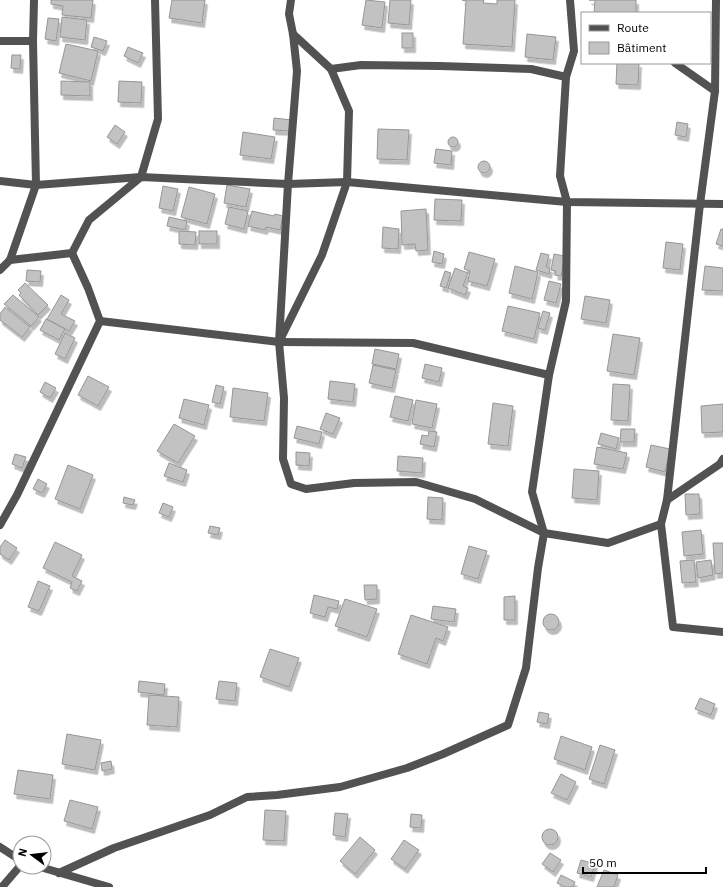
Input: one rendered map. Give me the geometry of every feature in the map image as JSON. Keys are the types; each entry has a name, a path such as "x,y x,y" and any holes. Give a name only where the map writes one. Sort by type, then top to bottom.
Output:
{"street":[{"path":"0,270 10,260 36,185 33,41 34,0"},
{"path":"72,252 89,220 141,177 158,119 155,0"},
{"path":"291,0 289,14 297,71 288,184 279,342 284,398 284,459 291,484 306,489 354,483 416,482 475,499 544,533 608,543 661,524"},
{"path":"59,872 114,848 210,815 247,797 277,795 340,787 406,768 443,754 508,725 526,668 538,568 544,533 532,492 549,376 566,301 567,202 560,176 566,77 578,51 570,0"},
{"path":"716,0 715,91 700,204 667,500 661,524 673,627 723,632"},
{"path":"279,342 322,255 347,182 349,111 331,69 293,34"},
{"path":"0,42 33,41"},
{"path":"676,64 715,91"},
{"path":"331,69 361,65 531,69 566,77"},
{"path":"0,181 36,185 141,177 288,184 347,182 567,202 723,204"},
{"path":"10,260 72,252"},
{"path":"0,525 17,495 100,321 88,288 72,252"},
{"path":"100,321 279,342 414,344 549,376"},
{"path":"667,500 720,464 723,459"},
{"path":"0,847 12,855"},
{"path":"52,870 109,887"},
{"path":"2,887 12,875"}],"building":[{"path":"51,0 93,0 91,18 62,15 63,6 51,4"},
{"path":"172,0 205,0 202,23 169,18"},
{"path":"366,0 385,2 382,28 362,25"},
{"path":"390,0 411,0 409,25 388,23"},
{"path":"462,0 484,0 483,3 497,4 497,0 515,0 512,47 463,44 466,1"},
{"path":"595,0 636,0 636,12 594,12"},
{"path":"62,17 87,20 85,40 60,37"},
{"path":"48,18 59,19 56,41 45,39"},
{"path":"402,33 413,33 413,48 402,48"},
{"path":"527,34 556,37 553,60 525,57"},
{"path":"94,37 107,41 103,51 91,47"},
{"path":"66,44 98,51 91,81 59,73"},
{"path":"128,47 143,53 138,63 124,56"},
{"path":"12,55 21,55 20,69 11,68"},
{"path":"617,64 639,64 638,85 616,84"},
{"path":"61,81 90,82 90,96 61,95"},
{"path":"119,81 142,82 141,103 118,102"},
{"path":"274,118 292,120 290,131 273,130"},
{"path":"677,122 688,124 686,137 675,135"},
{"path":"115,125 125,132 117,144 107,137"},
{"path":"378,129 409,130 407,160 377,159"},
{"path":"243,132 275,137 271,159 240,155"},
{"path":"451,137 455,137 457,138 457,146 451,147 448,144 448,140"},
{"path":"436,149 452,151 451,165 434,163"},
{"path":"482,161 486,161 490,167 486,173 482,173 478,169 478,165"},
{"path":"227,185 250,189 246,207 224,203"},
{"path":"163,186 178,189 173,211 159,208"},
{"path":"189,187 215,194 207,224 181,217"},
{"path":"435,199 462,200 461,221 434,220"},
{"path":"229,207 248,211 244,229 225,224"},
{"path":"426,209 428,250 416,251 415,244 402,245 401,211"},
{"path":"252,211 274,216 275,214 283,216 280,230 266,227 265,230 248,226"},
{"path":"169,217 187,221 185,230 167,226"},
{"path":"383,227 399,229 398,249 382,248"},
{"path":"721,229 723,229 723,246 716,244"},
{"path":"179,231 196,232 195,245 179,244"},
{"path":"199,231 217,231 217,244 199,244"},
{"path":"666,242 683,244 680,270 663,268"},
{"path":"434,251 444,254 442,264 432,262"},
{"path":"469,252 495,259 487,286 468,281 470,271 464,269"},
{"path":"541,253 549,255 546,267 550,268 549,274 536,270"},
{"path":"554,254 565,256 561,276 555,275 556,271 551,270"},
{"path":"515,266 538,272 532,299 509,293"},
{"path":"705,266 723,268 723,291 702,290"},
{"path":"455,268 468,273 463,286 468,288 465,295 448,288"},
{"path":"27,270 41,271 40,282 26,281"},
{"path":"445,271 451,273 446,288 440,286"},
{"path":"549,281 561,284 556,303 544,300"},
{"path":"25,283 48,305 38,315 19,295 21,293 18,290"},
{"path":"13,295 39,317 31,326 4,304"},
{"path":"61,295 69,300 61,314 75,321 69,331 47,319"},
{"path":"585,296 610,300 606,323 581,319"},
{"path":"508,306 540,313 534,339 502,331"},
{"path":"5,307 30,327 22,337 0,320 0,314"},
{"path":"543,311 550,313 545,330 538,328"},
{"path":"46,319 65,329 59,340 40,330"},
{"path":"65,333 75,338 65,359 55,354"},
{"path":"613,334 640,338 634,375 607,371"},
{"path":"375,349 399,354 396,369 372,364"},
{"path":"425,364 442,368 439,382 422,378"},
{"path":"373,365 396,370 392,388 369,383"},
{"path":"88,376 109,387 98,406 78,395"},
{"path":"330,381 355,384 353,402 328,399"},
{"path":"45,382 56,388 50,398 40,392"},
{"path":"613,384 630,385 628,421 611,420"},
{"path":"216,385 224,387 220,404 212,402"},
{"path":"233,388 268,393 264,421 230,417"},
{"path":"395,396 413,400 408,421 390,417"},
{"path":"184,399 209,405 204,425 179,418"},
{"path":"416,400 437,404 432,428 412,424"},
{"path":"493,403 513,406 508,446 488,444"},
{"path":"723,404 723,432 702,433 701,406"},
{"path":"326,413 340,418 333,434 320,429"},
{"path":"174,424 195,436 178,463 157,451"},
{"path":"297,426 322,432 319,444 294,438"},
{"path":"621,429 635,429 634,442 620,442"},
{"path":"429,431 437,432 434,447 420,444 422,435 428,436"},
{"path":"601,433 619,438 616,449 598,444"},
{"path":"651,445 670,449 665,472 646,467"},
{"path":"597,447 627,453 623,469 594,464"},
{"path":"296,452 310,453 309,466 296,465"},
{"path":"15,454 26,457 22,468 12,464"},
{"path":"398,456 423,458 422,473 397,471"},
{"path":"169,463 187,470 183,482 164,476"},
{"path":"68,465 93,475 80,509 55,499"},
{"path":"574,469 599,471 597,500 572,498"},
{"path":"38,479 47,484 42,493 33,489"},
{"path":"685,494 699,494 700,514 686,515"},
{"path":"124,497 135,500 133,505 123,503"},
{"path":"428,497 443,498 442,520 427,519"},
{"path":"163,503 173,507 169,517 159,513"},
{"path":"210,526 220,528 218,535 208,533"},
{"path":"701,530 703,554 684,556 682,532"},
{"path":"5,540 17,548 9,560 0,554 0,547"},
{"path":"55,542 82,555 72,576 82,581 77,591 70,588 72,582 43,568"},
{"path":"713,543 723,543 723,573 715,574"},
{"path":"469,546 487,551 478,579 461,574"},
{"path":"694,560 696,582 682,583 680,561"},
{"path":"711,560 713,575 698,578 696,562"},
{"path":"38,581 50,586 39,611 28,607"},
{"path":"364,585 377,585 377,599 365,600"},
{"path":"314,595 339,601 337,609 328,607 325,617 310,613"},
{"path":"515,596 515,620 504,620 504,597"},
{"path":"345,599 377,609 367,637 335,626"},
{"path":"433,606 456,609 454,622 431,619"},
{"path":"551,614 557,616 559,622 557,628 551,630 545,628 543,622 545,616"},
{"path":"411,615 448,627 443,641 436,638 427,664 398,654"},
{"path":"270,649 299,658 289,687 260,677"},
{"path":"139,681 165,684 164,695 138,692"},
{"path":"219,681 237,683 235,701 216,699"},
{"path":"149,695 179,697 177,727 147,725"},
{"path":"700,698 715,704 711,715 695,709"},
{"path":"539,712 549,714 547,724 537,722"},
{"path":"67,734 101,740 95,770 62,764"},
{"path":"561,736 592,747 585,770 554,759"},
{"path":"600,745 615,750 604,784 589,779"},
{"path":"111,761 112,769 102,771 101,763"},
{"path":"18,770 53,775 50,799 14,794"},
{"path":"561,774 576,782 567,800 551,793"},
{"path":"70,800 98,807 92,829 64,821"},
{"path":"265,810 286,811 284,841 263,840"},
{"path":"335,813 348,814 345,837 333,835"},
{"path":"411,814 422,815 421,828 410,827"},
{"path":"550,829 557,834 558,837 553,844 550,845 543,840 542,837 547,830"},
{"path":"360,837 375,850 355,874 340,861"},
{"path":"404,840 419,850 405,869 391,859"},
{"path":"550,853 561,860 553,872 542,864"},
{"path":"581,860 595,864 591,877 577,873"},
{"path":"604,870 618,875 614,887 597,887"},
{"path":"561,875 575,882 573,887 565,887 557,883"}]}
